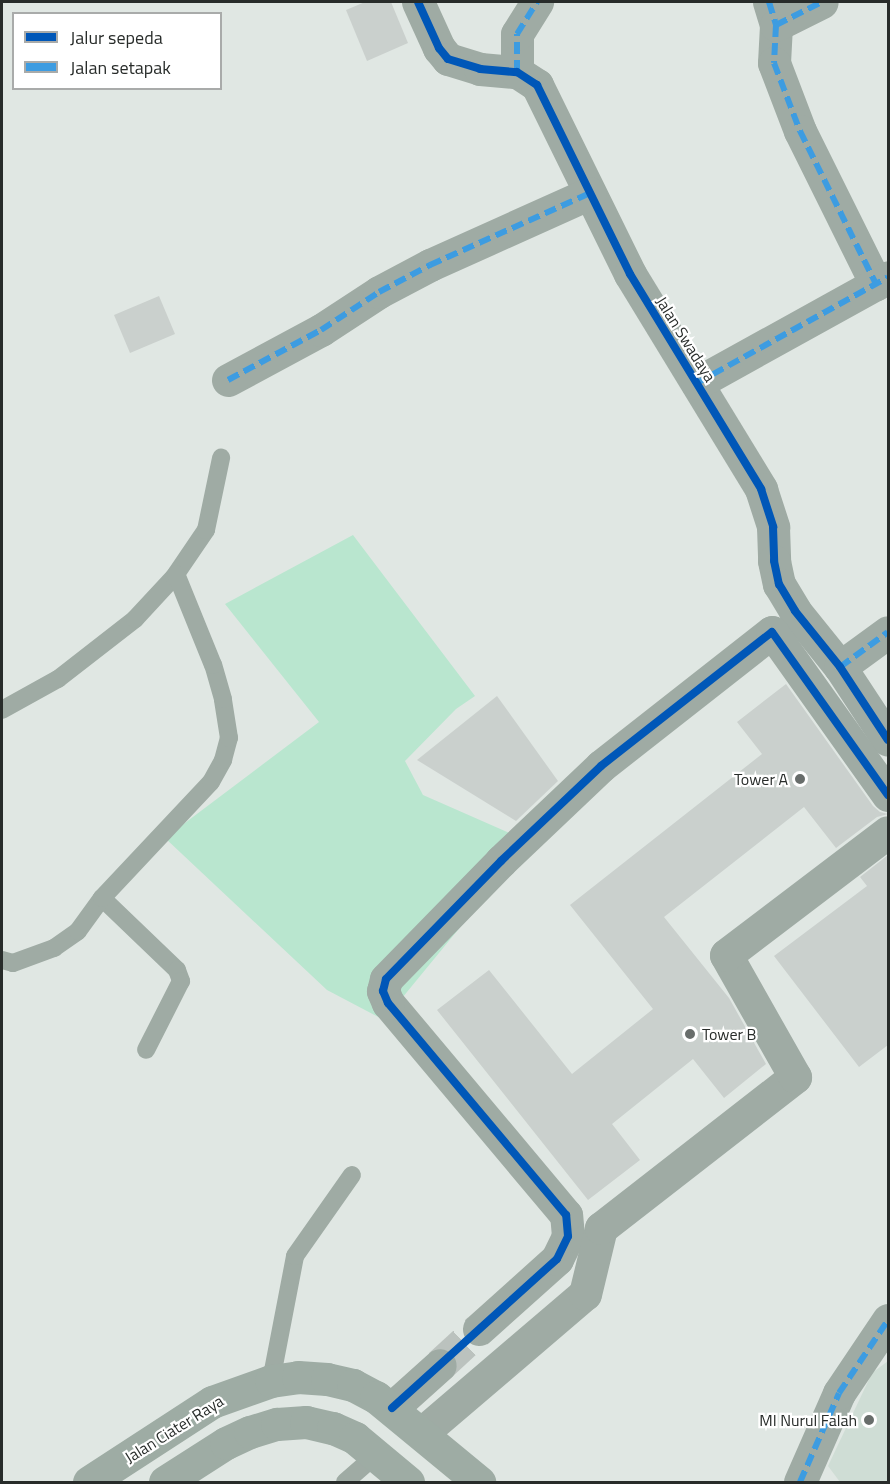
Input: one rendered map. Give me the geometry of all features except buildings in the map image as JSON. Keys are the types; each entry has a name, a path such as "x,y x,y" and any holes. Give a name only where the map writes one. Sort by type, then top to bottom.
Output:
{"main road":[{"name":"Jalan Ciater Raya","path":"88,1482 212,1402 272,1381 298,1377 327,1379 353,1385 392,1408 479,1482"},
{"path":"165,1482 226,1443 277,1424 306,1422 333,1428 355,1437 378,1454 408,1482"}],"street":[{"path":"418,2 439,48 448,59 480,69 517,72 517,34 537,2"},
{"path":"697,383 882,280 800,131 774,63 772,13 822,2"},
{"name":"Jalan Swadaya","path":"517,72 537,85 630,274 761,489 773,526 774,561 779,584 795,611 840,667 888,740"},
{"path":"228,380 321,330 379,292 430,265 590,193"},
{"path":"479,1329 556,1259 568,1236 566,1215 388,1003 384,991 386,979 501,861 602,766 772,632 888,795"},
{"path":"840,667 888,632"},
{"path":"422,1433 585,1294 601,1228 795,1077 726,955 888,832"},
{"path":"800,1482 839,1393 888,1320"},
{"path":"392,1408 440,1365"}],"lane":[{"path":"2,710 58,679 135,619 176,574 206,530 221,458"},
{"path":"2,960 13,963 54,948 78,931 102,898 211,782 223,760 229,738 223,699 213,665 176,574"},
{"path":"102,898 177,970 181,981 146,1050"},
{"path":"272,1381 295,1256 352,1175"},
{"path":"345,1482 378,1454"}],"shaded area":[{"name":"MI Nurul Falah","path":"888,1361 888,1482 840,1482 828,1466 872,1373"}],"green space":[{"path":"353,535 475,696 456,709 405,761 423,795 530,842 384,1020 327,990 165,838 319,722 225,604"}],"tunnel":[{"path":"440,1365 479,1329"}],"marked path":[{"path":"517,72 517,34 537,2"},
{"path":"769,2 776,25 774,63 800,131 876,284"},
{"path":"776,25 822,2"},
{"path":"228,380 321,330 379,292 430,265 590,193"},
{"path":"697,383 888,277"},
{"path":"840,667 888,632"},
{"path":"800,1482 839,1393 888,1320"}],"cycle path":[{"path":"418,2 439,48 448,59 480,69 517,72 537,85 630,274 761,489 773,527 774,561 779,584 795,611 840,667 888,740"},
{"path":"392,1408 557,1259 568,1236 566,1215 388,1003 383,991 386,979 501,861 601,766 772,632 888,795"}],"place":[{"name":"Tower A","path":"800,779"},
{"name":"Tower B","path":"690,1034"},
{"name":"MI Nurul Falah","path":"869,1420"}]}
